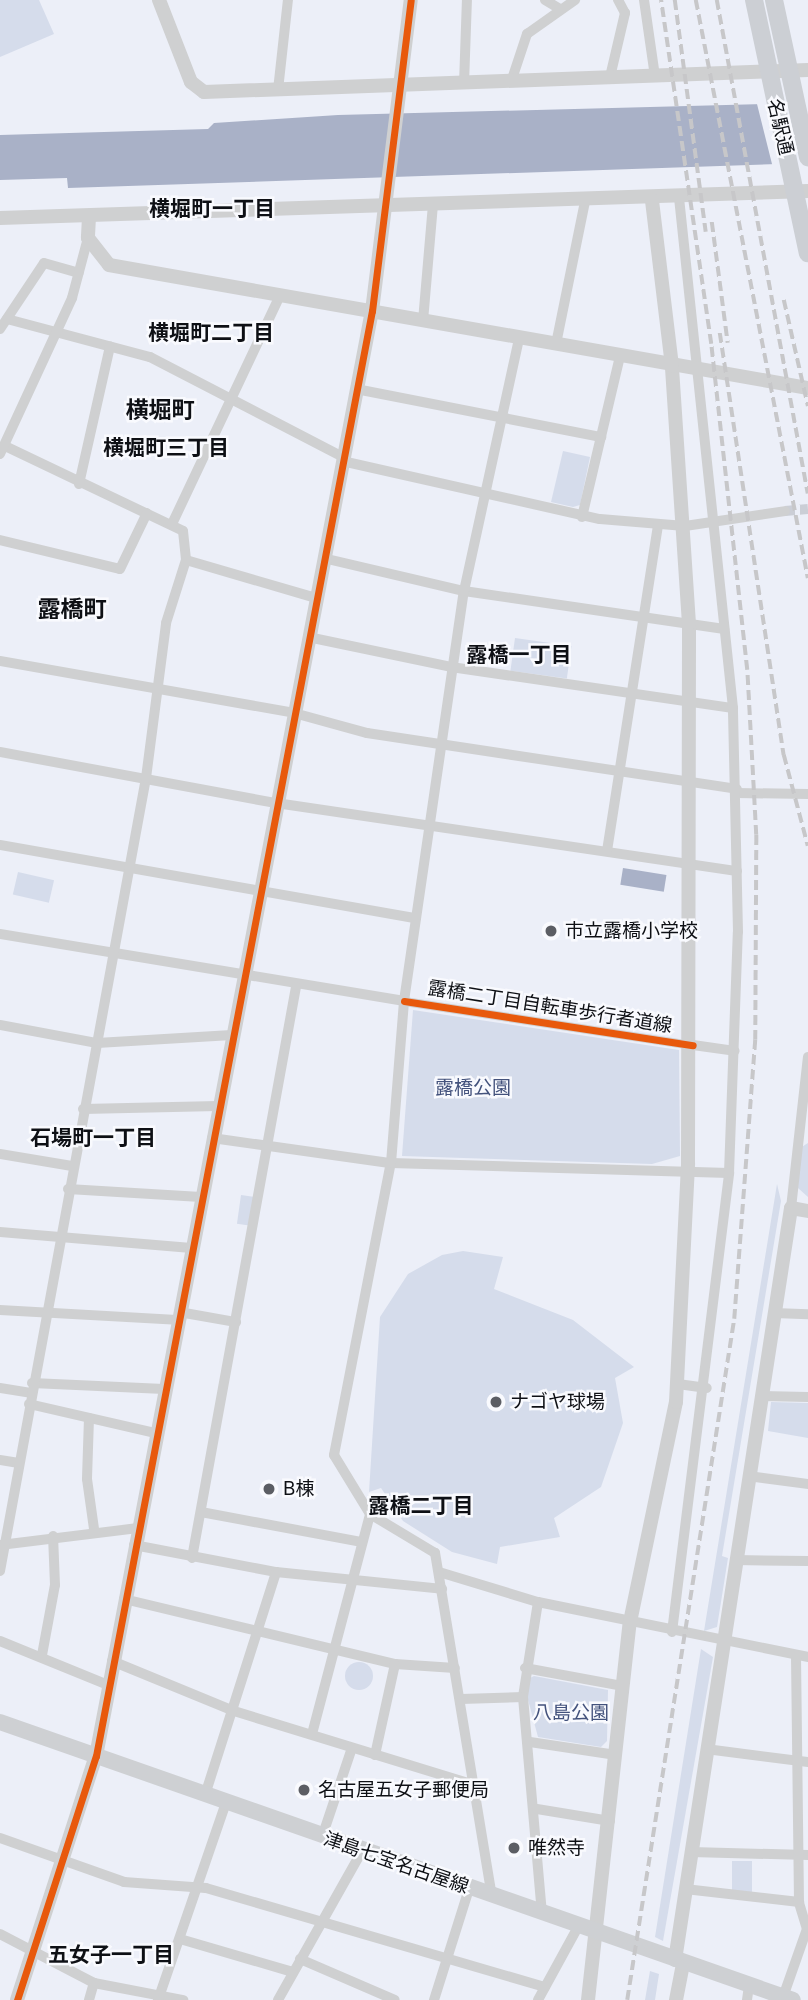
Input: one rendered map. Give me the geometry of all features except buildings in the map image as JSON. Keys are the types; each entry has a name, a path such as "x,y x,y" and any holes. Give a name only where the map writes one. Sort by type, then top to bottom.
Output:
{"main road":[{"name":"名駅通","path":"754,0 790,172 801,191 808,253"},
{"name":"名駅通","path":"774,0 808,157"},
{"name":"津島七宝名古屋線","path":"0,1722 679,1961 748,1993 788,1998"}],"street":[{"path":"159,0 196,88 278,90 808,70"},
{"path":"278,90 288,0"},
{"path":"17,2000 96,1756 134,1545 372,311 411,0"},
{"path":"464,84 467,0"},
{"path":"545,0 560,9"},
{"path":"511,82 527,34 575,0"},
{"path":"610,77 625,13 618,0"},
{"path":"644,0 655,76"},
{"path":"0,219 384,205 652,200 801,191"},
{"path":"672,1632 707,1388 729,1173 735,1051 737,871 733,708 695,370 679,198"},
{"path":"588,2000 598,1934 630,1622 678,1384 688,1172 692,1045 690,624 672,366 652,200"},
{"path":"556,344 585,202"},
{"path":"423,321 433,204"},
{"path":"0,1571 4,1524 19,1463 146,778 160,691 166,623 186,560 188,539 172,524 2,448 57,332 79,273 88,239 89,217"},
{"path":"88,239 109,265 808,388"},
{"path":"79,273 44,263 4,324 57,332 150,357 231,403 342,459 582,517 685,526 785,511"},
{"path":"172,524 280,296"},
{"path":"492,1897 435,1553 370,1514 334,1455 391,1163 404,1001 451,667 484,494 519,338"},
{"path":"79,484 110,346"},
{"path":"582,517 620,356"},
{"path":"356,389 601,437"},
{"path":"0,540 120,569 147,513"},
{"path":"607,851 658,525"},
{"path":"323,558 464,591 724,629"},
{"path":"186,560 316,598"},
{"path":"308,637 451,667 733,708"},
{"path":"0,661 294,713 441,746 619,769 737,791 808,794"},
{"path":"0,752 276,803 737,871"},
{"path":"0,845 416,918"},
{"path":"0,934 296,987 404,1001"},
{"path":"192,1558 270,1147 296,987"},
{"name":"露橋二丁目自転車歩行者道線","path":"404,1001 692,1045"},
{"path":"0,1025 97,1043 232,1035"},
{"path":"692,1045 735,1051"},
{"path":"676,2000 685,1889 721,1643 791,1208 795,1138 808,1057"},
{"path":"83,1109 218,1106"},
{"path":"212,1138 391,1163 729,1173"},
{"path":"795,1138 808,1140"},
{"path":"0,1154 72,1166"},
{"path":"68,1189 201,1197"},
{"path":"791,1208 808,1210"},
{"path":"0,1232 59,1240 191,1248"},
{"path":"0,1310 44,1317 178,1316 236,1322"},
{"path":"774,1313 808,1314"},
{"path":"678,1384 707,1388"},
{"path":"0,1388 31,1393 164,1389"},
{"path":"31,1393 89,1418 156,1433"},
{"path":"761,1396 808,1397"},
{"path":"89,1418 87,1479 94,1529"},
{"path":"0,1460 19,1463"},
{"path":"748,1476 808,1484"},
{"path":"201,1512 362,1542"},
{"path":"312,1734 331,1649 370,1514"},
{"path":"3,1544 94,1529 138,1528"},
{"path":"42,1655 55,1585 53,1536"},
{"path":"134,1545 276,1572 442,1589"},
{"path":"735,1560 808,1561"},
{"path":"205,1795 234,1711 276,1572"},
{"path":"439,1572 538,1602 721,1643 808,1657"},
{"path":"124,1599 395,1664 454,1668"},
{"path":"538,1602 525,1668 523,1697 537,1809 542,1914"},
{"path":"0,1641 42,1655 108,1685"},
{"path":"788,1998 808,1929 799,1902 804,1855 803,1762 796,1656"},
{"path":"112,1661 234,1711 474,1785"},
{"path":"375,1755 395,1664"},
{"path":"525,1668 622,1686"},
{"path":"461,1699 523,1697"},
{"path":"530,1742 617,1755"},
{"path":"322,1837 352,1748"},
{"path":"706,1749 803,1762"},
{"path":"159,1998 200,1887 226,1803"},
{"path":"537,1809 610,1821"},
{"path":"0,1838 124,1882 200,1887 318,1925 545,1987"},
{"path":"278,2000 362,1851"},
{"path":"691,1852 804,1855"},
{"path":"435,2000 469,1889"},
{"path":"685,1889 799,1902"},
{"path":"538,2000 578,1927"},
{"path":"0,1934 94,1983 159,1998 183,2000"},
{"path":"180,1939 293,1972"},
{"path":"300,1959 395,2000"},
{"path":"89,2000 94,1983"}],"green space":[{"path":"0,0 39,0 54,34 0,57"},
{"path":"563,451 590,457 580,505 573,507 551,502"},
{"path":"515,638 571,646 567,679 510,671"},
{"path":"18,872 54,880 49,903 13,894"},
{"name":"露橋公園","path":"413,1010 679,1050 680,1156 652,1164 402,1156"},
{"path":"808,1143 808,1197 798,1188 800,1148"},
{"path":"777,1184 781,1201 722,1556 728,1558 717,1627 704,1631"},
{"path":"241,1195 255,1197 251,1226 237,1224"},
{"name":"ナゴヤ球場","path":"463,1251 503,1257 494,1289 573,1320 634,1367 615,1378 623,1423 601,1487 554,1518 560,1537 500,1547 497,1564 452,1552 403,1521 381,1488 369,1492 380,1317 408,1274 442,1255"},
{"path":"771,1402 808,1403 808,1438 768,1431"},
{"path":"701,1649 713,1657 663,1941 655,1937"},
{"path":"359,1662 369,1666 373,1676 369,1686 359,1690 349,1686 345,1676 349,1666"},
{"name":"八島公園","path":"534,1676 608,1690 607,1741 601,1747 538,1737 527,1696 528,1679"},
{"path":"732,1861 752,1861 752,1894 732,1894"},
{"path":"650,1971 659,1974 655,2000 645,2000"}],"shaded area":[{"path":"808,103 808,163 68,188 67,178 0,180 0,135 208,129 214,123 338,115"},
{"path":"623,868 666,875 664,892 620,885"}],"pier":[{"path":"808,99 808,167 773,168 756,100"}],"tunnel":[{"path":"785,511 808,509"}],"railway":[{"path":"627,2000 734,1319 755,1040 756,835 747,670 711,344 661,0"},
{"path":"675,0 706,232"},
{"path":"696,0 808,578"},
{"path":"717,0 808,494"},
{"path":"712,222 728,343"},
{"path":"784,300 808,406"},
{"path":"720,333 784,755 808,846"}],"cycle path":[{"path":"17,2000 96,1756 372,311 411,0"},
{"path":"404,1001 693,1045"}],"place":[{"name":"市立露橋小学校","path":"551,931"},
{"name":"ナゴヤ球場","path":"496,1402"},
{"name":"B棟","path":"269,1489"},
{"name":"名古屋五女子郵便局","path":"304,1790"},
{"name":"唯然寺","path":"514,1848"}],"district":[{"name":"横堀町一丁目","path":"212,209"},
{"name":"横堀町二丁目","path":"211,333"},
{"name":"横堀町","path":"160,410"},
{"name":"横堀町三丁目","path":"166,448"},
{"name":"露橋町","path":"72,609"},
{"name":"露橋一丁目","path":"519,655"},
{"name":"石場町一丁目","path":"93,1138"},
{"name":"露橋二丁目","path":"421,1506"},
{"name":"五女子一丁目","path":"111,1955"}]}
